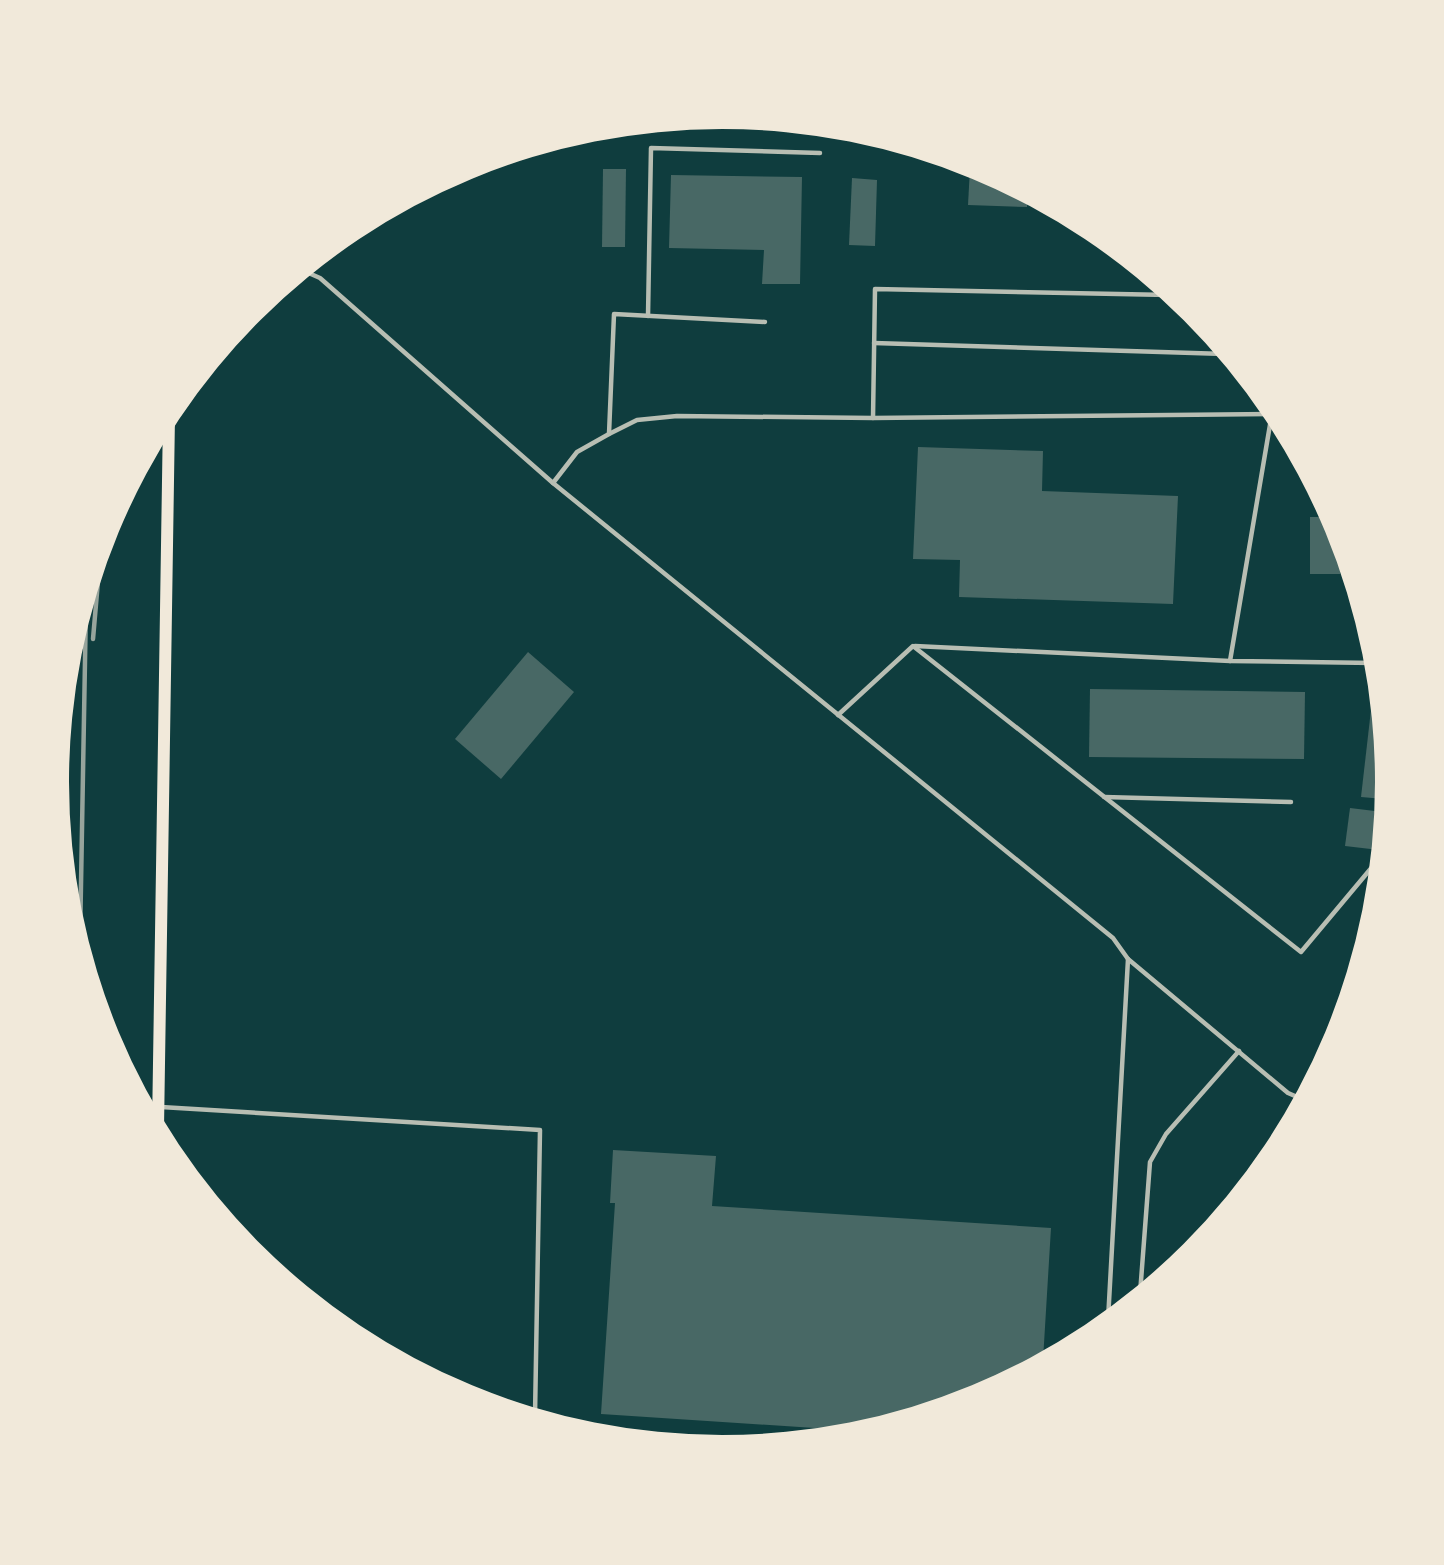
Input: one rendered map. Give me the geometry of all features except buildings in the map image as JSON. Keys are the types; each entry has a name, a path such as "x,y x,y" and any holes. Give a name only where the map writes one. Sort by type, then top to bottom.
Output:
{"main road":[{"path":"158,1112 170,435"}],"lane":[{"path":"648,316 651,148 820,153"},
{"path":"312,274 320,278 554,483 1113,938 1128,959 1288,1093 1295,1096"},
{"path":"873,418 875,289 1156,295"},
{"path":"609,434 614,314 765,322"},
{"path":"874,343 1214,354"},
{"path":"554,483 578,452 609,434 638,420 677,416 873,418 1260,413"},
{"path":"1230,662 1270,427"},
{"path":"838,715 913,646 1230,662 1363,663"},
{"path":"913,646 1301,952 1368,871"},
{"path":"1104,797 1292,802"},
{"path":"1109,1309 1128,959"},
{"path":"1141,1283 1150,1162 1166,1134 1239,1051"},
{"path":"158,1107 540,1130 535,1408"}],"railway":[{"path":"93,639 97,595"},
{"path":"81,902 85,639"}]}
